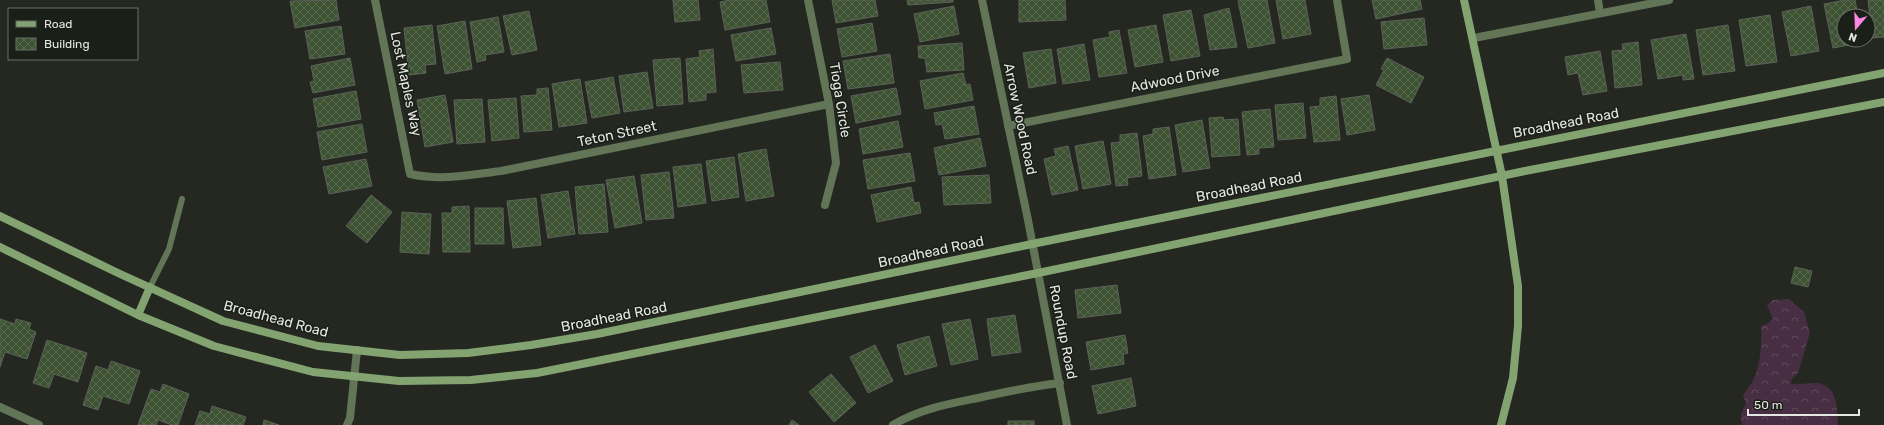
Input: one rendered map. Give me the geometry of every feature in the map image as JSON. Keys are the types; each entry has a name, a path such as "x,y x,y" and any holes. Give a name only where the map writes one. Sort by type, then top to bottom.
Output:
{"street":[{"name":"Lost Maples Way","path":"375,0 410,174"},
{"name":"Tioga Circle","path":"808,0 829,104 836,163 825,205"},
{"name":"Arrow Wood Road","path":"982,0 1032,244"},
{"name":"Adwood Drive","path":"1008,126 1347,59 1337,0"},
{"path":"1464,0 1474,38 1502,176 1518,286 1518,326 1513,378 1501,425"},
{"path":"1598,0 1600,14"},
{"path":"1474,38 1669,0"},
{"name":"Broadhead Road","path":"0,216 223,321 318,346 400,355 468,353 531,345 597,334 1032,244 1884,73"},
{"path":"0,247 138,315 214,346 313,372 399,381 471,380 537,373 1038,273 1502,176 1884,102"},
{"name":"Teton Street","path":"410,174 429,178 455,177 501,171 829,104"},
{"name":"Roundup Road","path":"1032,244 1067,425"},
{"path":"138,315 150,287"},
{"path":"347,425 357,350"},
{"path":"893,425 903,418 933,407 1036,386 1060,383"},
{"path":"0,407 39,425"}],"lane":[{"path":"150,287 169,249 182,199"}],"green space":[{"path":"1789,299 1804,312 1810,333 1798,373 1791,380 1791,384 1816,383 1829,388 1835,398 1838,425 1743,425 1741,414 1746,404 1743,395 1753,381 1759,364 1761,326 1767,324 1773,319 1767,305 1773,300"}],"building":[{"path":"336,0 339,20 295,28 290,1"},
{"path":"673,0 698,0 700,20 675,22"},
{"path":"729,0 766,0 770,22 725,30 720,2"},
{"path":"832,0 875,0 878,16 836,23"},
{"path":"907,0 953,0 953,2 908,5"},
{"path":"1019,0 1065,0 1066,20 1019,22"},
{"path":"1267,0 1275,43 1248,48 1238,1"},
{"path":"1276,0 1305,0 1311,34 1283,39"},
{"path":"1372,0 1420,0 1422,9 1376,19"},
{"path":"1845,0 1855,0 1856,8 1836,8 1836,47 1833,48 1824,4"},
{"path":"1868,0 1884,0 1884,37 1876,38 1876,8 1869,8"},
{"path":"954,6 959,34 920,42 914,14"},
{"path":"1811,6 1819,51 1791,56 1782,12"},
{"path":"1229,8 1237,47 1210,50 1204,15"},
{"path":"1191,10 1200,56 1171,61 1163,15"},
{"path":"529,11 537,50 512,55 503,16"},
{"path":"1770,15 1777,62 1746,66 1739,20"},
{"path":"498,17 504,52 485,55 486,60 477,62 470,22"},
{"path":"1424,18 1427,45 1384,49 1381,22"},
{"path":"465,21 472,69 445,74 437,26"},
{"path":"872,23 877,51 842,57 837,29"},
{"path":"432,25 436,64 425,65 426,73 409,75 404,28"},
{"path":"1156,25 1163,62 1135,67 1128,30"},
{"path":"1728,25 1735,71 1703,75 1696,30"},
{"path":"341,26 345,54 310,59 305,31"},
{"path":"771,28 776,54 736,61 731,35"},
{"path":"1119,30 1127,73 1099,77 1093,40 1110,37 1109,32"},
{"path":"1686,34 1694,79 1683,80 1683,75 1658,79 1651,40"},
{"path":"1638,42 1642,85 1615,88 1612,51 1623,50 1622,44"},
{"path":"962,43 964,70 927,72 925,58 919,58 918,46"},
{"path":"1084,44 1090,80 1063,84 1057,49"},
{"path":"713,49 716,92 706,93 706,100 689,102 686,59 700,57 699,51"},
{"path":"1051,49 1056,83 1029,88 1023,53"},
{"path":"1600,51 1607,91 1583,95 1578,73 1568,75 1565,57"},
{"path":"890,54 894,83 848,89 843,61"},
{"path":"350,58 355,85 313,93 310,82 314,81 311,66"},
{"path":"680,58 683,104 657,106 653,60"},
{"path":"1387,58 1424,77 1411,103 1376,85 1384,70 1381,69"},
{"path":"780,62 783,90 744,93 741,65"},
{"path":"647,72 653,108 624,112 619,76"},
{"path":"963,73 966,85 970,84 973,100 925,109 920,81"},
{"path":"613,77 620,113 592,118 585,82"},
{"path":"580,79 587,123 559,127 552,84"},
{"path":"548,88 552,130 524,132 521,96 537,95 537,89"},
{"path":"896,88 901,114 856,123 851,96"},
{"path":"356,91 361,119 318,127 313,99"},
{"path":"445,95 453,142 425,147 417,100"},
{"path":"1369,95 1375,130 1347,135 1341,99"},
{"path":"1336,96 1340,140 1314,142 1310,107 1320,106 1320,98"},
{"path":"516,98 519,138 492,141 488,100"},
{"path":"482,99 485,142 457,144 454,100"},
{"path":"1303,103 1306,138 1278,140 1275,105"},
{"path":"974,106 979,134 945,139 942,124 936,125 934,113"},
{"path":"1270,109 1274,147 1259,148 1259,154 1247,155 1242,112"},
{"path":"1223,117 1224,120 1238,119 1240,155 1212,157 1209,118"},
{"path":"1202,120 1210,168 1183,172 1175,125"},
{"path":"898,121 903,147 863,154 859,129"},
{"path":"362,124 367,152 322,160 317,132"},
{"path":"1169,127 1176,175 1149,179 1143,136 1153,134 1153,129"},
{"path":"1137,133 1142,176 1127,178 1128,185 1116,186 1111,143 1120,142 1120,135"},
{"path":"980,138 986,166 939,175 934,148"},
{"path":"1103,141 1111,184 1083,189 1075,146"},
{"path":"1068,146 1078,190 1052,195 1044,159 1056,156 1054,149"},
{"path":"766,149 774,196 746,201 738,154"},
{"path":"910,153 915,181 868,189 863,160"},
{"path":"734,157 739,197 712,201 706,161"},
{"path":"366,159 372,186 329,194 323,167"},
{"path":"701,164 706,203 678,207 673,167"},
{"path":"669,172 674,218 646,220 641,175"},
{"path":"989,175 991,203 944,205 942,177"},
{"path":"634,176 642,223 615,228 606,180"},
{"path":"604,184 608,232 579,234 575,187"},
{"path":"911,187 914,203 919,202 921,213 877,222 871,195"},
{"path":"568,191 575,234 548,238 541,195"},
{"path":"371,195 392,212 367,243 346,226"},
{"path":"536,198 541,245 513,248 507,201"},
{"path":"469,206 470,252 443,252 442,213 452,213 452,207"},
{"path":"475,208 503,208 504,244 475,244"},
{"path":"402,212 431,214 429,254 400,252"},
{"path":"1795,267 1812,271 1808,287 1791,283"},
{"path":"1117,285 1121,313 1078,318 1075,290"},
{"path":"1015,315 1021,352 992,356 987,319"},
{"path":"0,319 15,324 16,319 31,323 29,329 36,332 27,359 5,352 0,367"},
{"path":"970,319 978,359 951,365 942,324"},
{"path":"1125,335 1128,353 1123,354 1124,364 1091,370 1086,342"},
{"path":"929,336 937,366 905,375 897,345"},
{"path":"47,340 87,353 78,382 54,374 49,388 33,383"},
{"path":"875,345 893,381 868,393 850,357"},
{"path":"111,361 140,371 129,404 103,396 98,410 83,405 96,366 108,370"},
{"path":"831,374 856,403 834,422 809,392"},
{"path":"1131,378 1136,406 1098,414 1092,386"},
{"path":"163,384 189,394 178,425 172,425 158,420 156,425 138,425 151,389 160,392"},
{"path":"212,406 246,417 243,425 195,425 200,411 210,414"},
{"path":"264,420 279,425 263,425"},
{"path":"792,420 799,425 789,425"},
{"path":"1008,421 1034,421 1034,425 1008,425"}]}
